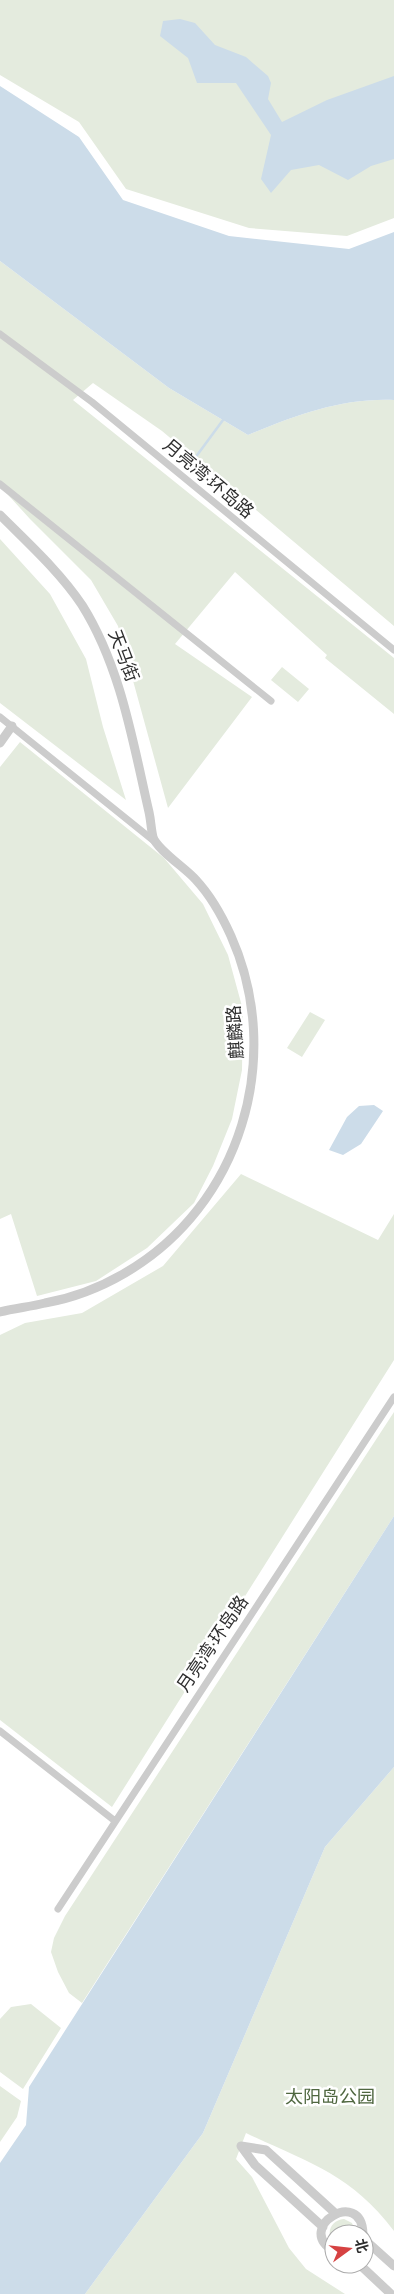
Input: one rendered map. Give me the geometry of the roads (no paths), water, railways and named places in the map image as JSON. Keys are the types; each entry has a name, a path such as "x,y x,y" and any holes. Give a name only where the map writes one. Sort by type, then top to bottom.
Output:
{"street":[{"name":"月亮湾·环岛路","path":"0,334 92,402 394,650"},
{"path":"0,484 270,701"},
{"name":"天马街","path":"0,515 55,571 81,604 97,632 118,686 154,841"},
{"name":"麒麟路","path":"0,716 154,841 196,879 211,900 232,937 244,971 253,1016 255,1056 253,1079 246,1112 233,1147 214,1187 184,1226 157,1251 125,1273 84,1292 48,1303 0,1312"},
{"path":"0,743 12,726"},
{"name":"月亮湾·环岛路","path":"58,1909 394,1397"},
{"path":"0,1730 115,1821"},
{"path":"323,2227 254,2165 241,2146 266,2150 335,2213"},
{"path":"324,2241 323,2227 327,2219 335,2213 343,2212 355,2216 361,2224"},
{"path":"374,2248 394,2266"},
{"path":"370,2274 391,2294"}],"water":[{"path":"180,19 195,23 215,45 246,57 268,76 271,83 268,99 282,122 327,100 394,76 394,159 371,166 348,180 319,165 291,170 271,193 261,179 271,135 236,83 197,83 188,58 160,36 163,21"},
{"path":"0,86 79,137 123,200 229,236 349,249 394,232 394,400 356,402 320,409 248,435 169,388 0,261"},
{"path":"374,1105 383,1111 361,1144 343,1155 329,1150 347,1117 359,1106"},
{"path":"394,1516 394,1767 325,1847 203,2133 85,2294 0,2294 0,2163 26,2125 29,2087"}],"waterway":[{"path":"195,458 223,420"}],"park label":[{"name":"太阳岛公园","path":"330,2097"}]}
